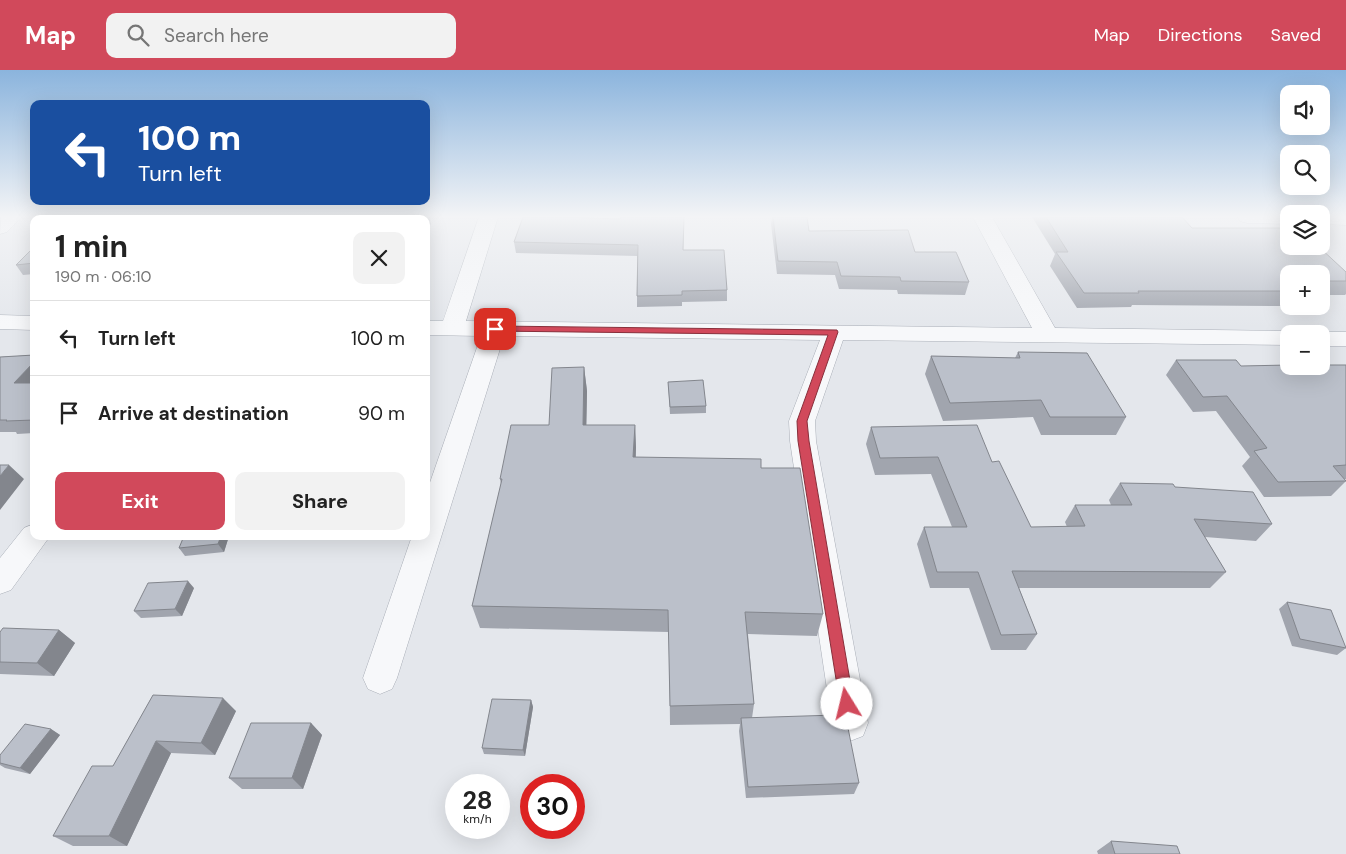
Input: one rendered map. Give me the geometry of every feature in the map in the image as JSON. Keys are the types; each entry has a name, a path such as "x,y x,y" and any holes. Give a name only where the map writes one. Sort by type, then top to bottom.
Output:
{"street":[{"path":"452,329 476,254"},
{"path":"1002,254 1047,334"},
{"path":"0,322 30,323"},
{"path":"430,328 1280,338"},
{"path":"430,526 495,329"},
{"path":"834,332 802,421 805,451 850,723"},
{"path":"1330,339 1346,339"},
{"path":"0,581 32,540"},
{"path":"380,678 425,540"}],"building":[{"path":"27,254 30,254 30,263 16,265"},
{"path":"638,254 724,254 727,290 682,291 682,295 637,296"},
{"path":"777,254 957,254 969,282 901,281 900,277 841,276 837,262 778,261"},
{"path":"1057,254 1328,255 1346,272 1346,281 1330,281 1330,265 1280,265 1280,291 1138,291 1139,293 1084,293"},
{"path":"1018,352 1087,353 1126,417 1050,417 1041,400 950,403 931,356 1020,358"},
{"path":"30,355 30,366 14,383 30,383 30,420 0,420 0,357"},
{"path":"1176,360 1236,360 1241,366 1280,365 1280,375 1330,375 1330,365 1346,365 1346,465 1333,466 1346,481 1278,482 1254,451 1267,448 1227,396 1203,397"},
{"path":"584,367 583,425 635,425 633,457 761,459 761,468 800,468 823,614 745,612 754,704 670,706 668,610 472,606 502,479 500,479 511,425 549,425 552,368"},
{"path":"703,380 706,406 670,407 668,382"},
{"path":"977,425 992,462 999,461 1031,527 1085,526 1075,505 1132,505 1120,483 1173,484 1175,487 1253,492 1272,524 1194,519 1226,572 1012,571 1037,634 1001,635 978,572 937,572 924,527 967,527 938,457 880,458 871,427"},
{"path":"0,465 9,465 0,476"},
{"path":"182,540 220,540 218,544 179,548"},
{"path":"188,581 175,609 134,611 148,583"},
{"path":"1287,602 1331,610 1346,648 1300,639"},
{"path":"3,628 59,630 37,663 0,662 0,632"},
{"path":"153,695 223,698 201,743 156,741 109,836 53,836 92,766 113,766"},
{"path":"492,699 531,700 523,750 482,748"},
{"path":"836,715 840,724 848,728 859,783 748,787 741,718"},
{"path":"251,723 311,723 292,778 229,778"},
{"path":"25,724 51,729 20,768 0,763 0,755"},
{"path":"1111,841 1177,846 1180,854 1115,854"}],"route":[{"path":"495,329 834,332 802,421 847,704"}]}
